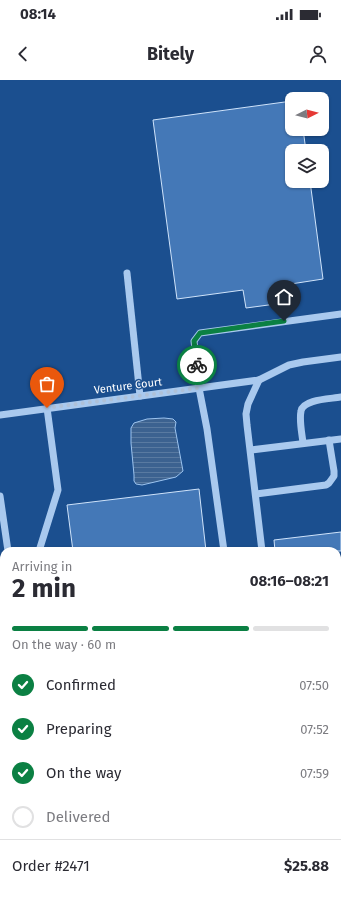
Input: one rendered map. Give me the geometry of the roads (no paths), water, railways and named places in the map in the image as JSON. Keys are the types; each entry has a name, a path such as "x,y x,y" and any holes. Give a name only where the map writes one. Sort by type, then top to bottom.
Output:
{"street":[{"path":"127,272 140,396"},
{"path":"223,547 207,429 199,388 194,341 200,333 341,314"},
{"name":"Venture Court","path":"0,414 259,380 289,365 341,357"},
{"path":"259,380 248,404 246,414 262,547"},
{"path":"303,443 300,412 302,406 312,401 341,397"},
{"path":"40,547 58,490 47,408"},
{"path":"251,450 341,439"},
{"path":"256,494 326,485 329,483 334,476 329,440"},
{"path":"0,496 7,547"},
{"path":"341,782 341,788"}],"water":[{"path":"147,419 173,419 176,422 175,428 183,471 176,477 142,485 136,484 134,481 131,428 134,423"}]}
